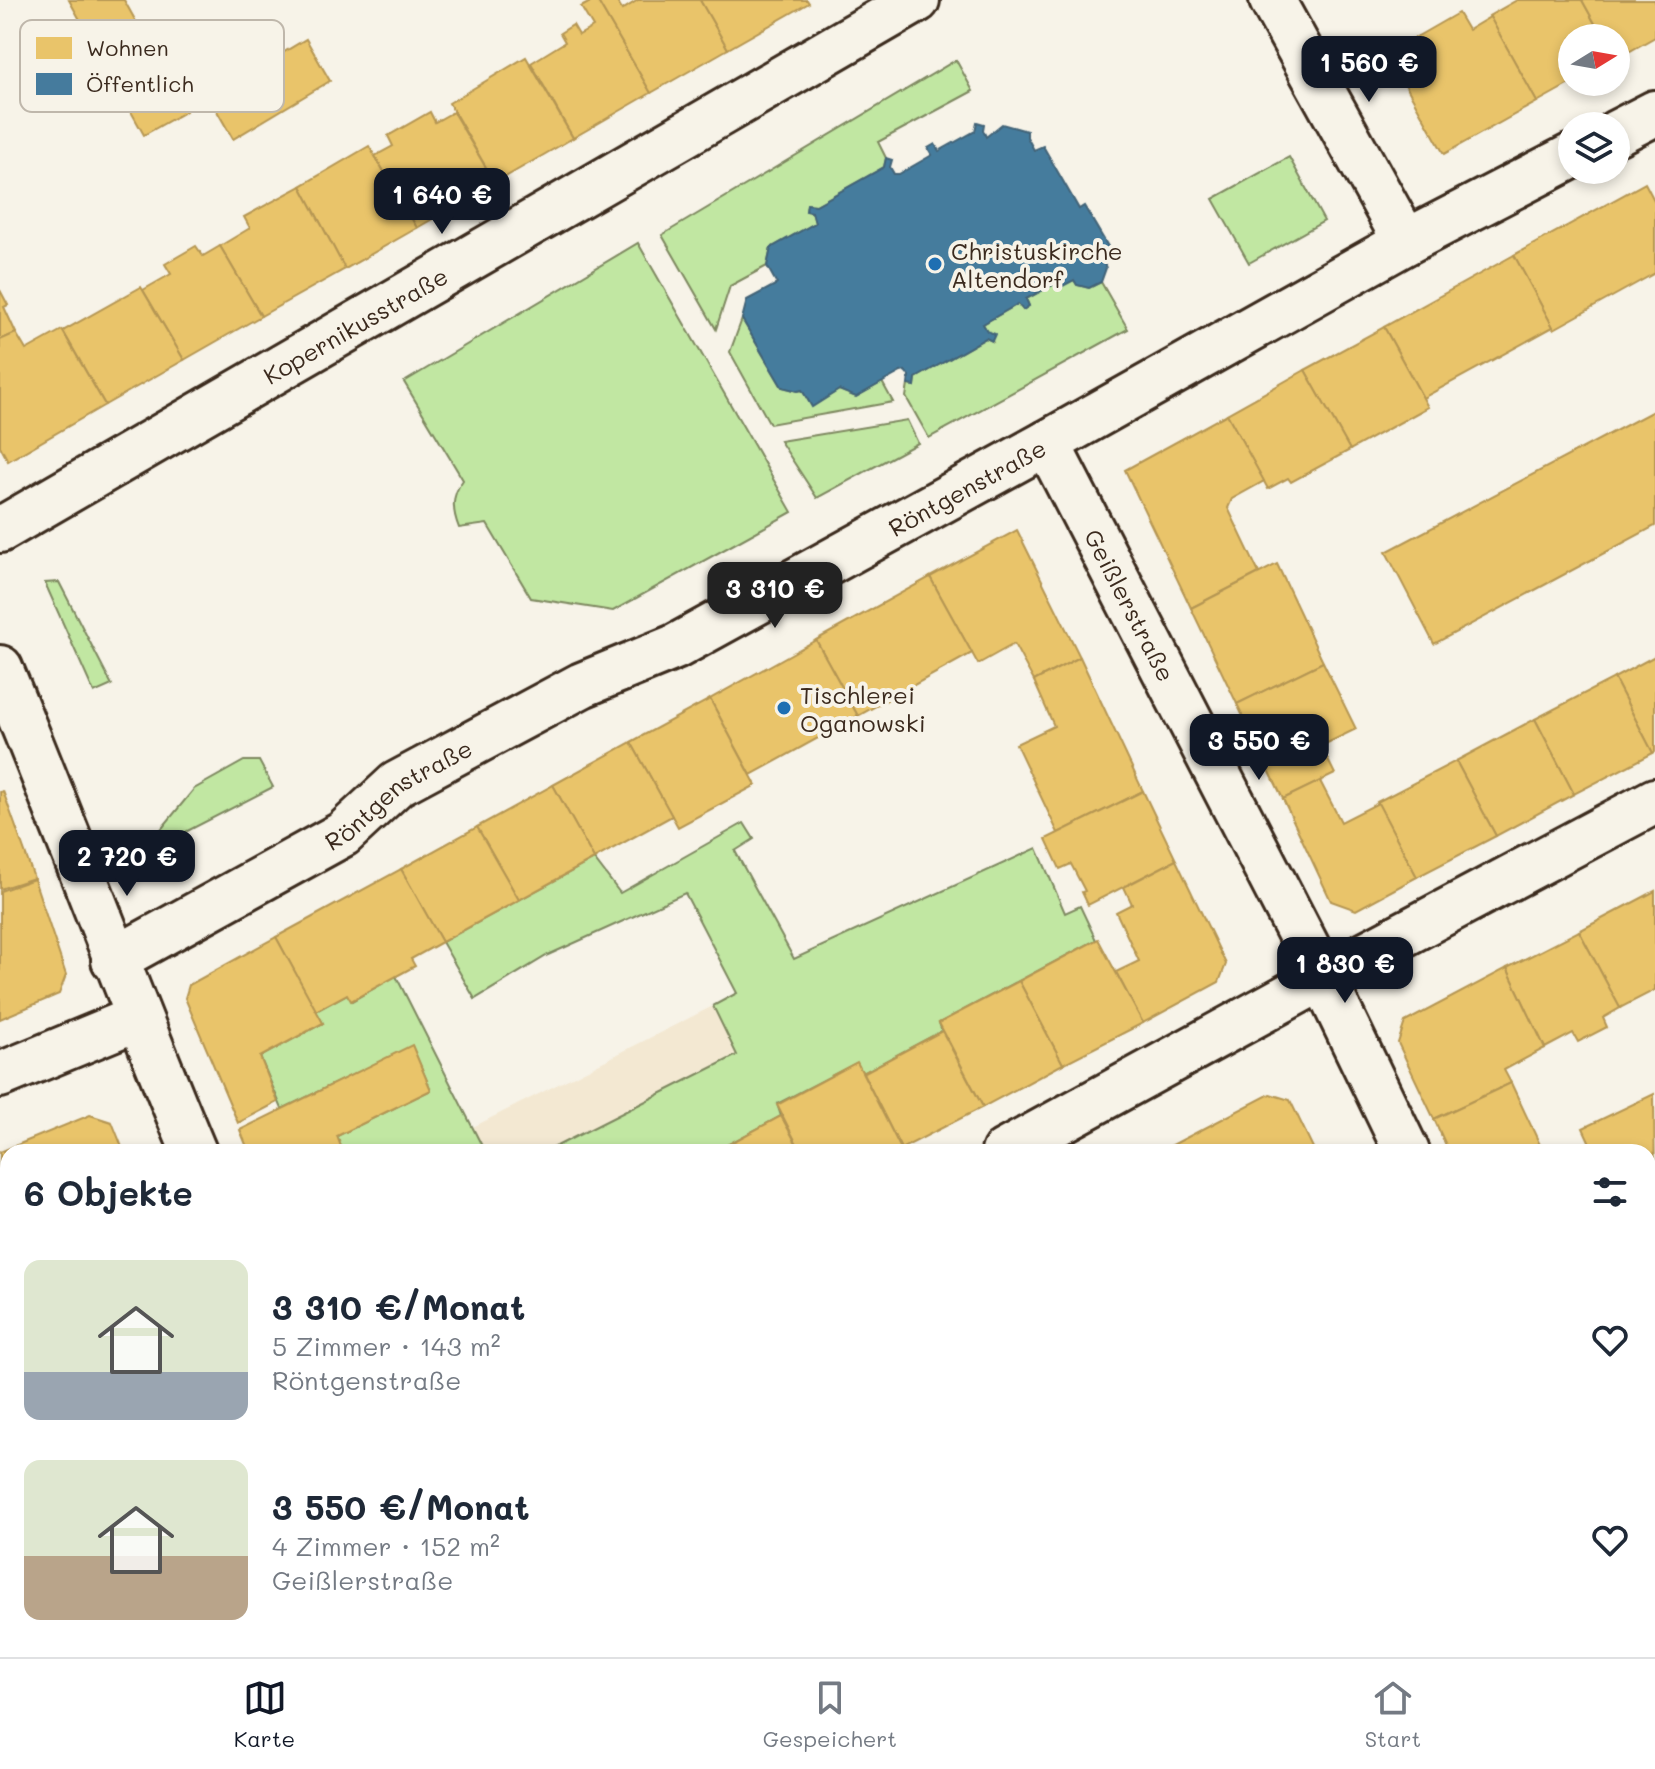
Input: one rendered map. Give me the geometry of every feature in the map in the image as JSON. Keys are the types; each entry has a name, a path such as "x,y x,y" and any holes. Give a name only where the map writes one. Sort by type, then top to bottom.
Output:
{"street":[{"name":"Kopernikusstraße","path":"0,530 917,0"},
{"path":"1272,0 1406,242"},
{"path":"1630,126 1655,113"},
{"name":"Röntgenstraße","path":"114,960 343,834 397,784 582,685 683,642 1406,242 1558,163"},
{"name":"Geißlerstraße","path":"1047,443 1323,978 1403,1144"},
{"path":"0,668 43,771 114,960 191,1144"},
{"path":"1019,1144 1655,801"},
{"path":"0,1075 138,1018"}],"shaded area":[{"path":"713,1006 737,1055 561,1144 481,1144 473,1127"}],"green space":[{"path":"956,60 973,91 878,142 886,158 884,167 816,205 807,204 806,211 812,212 815,223 771,248 767,266 730,286 716,329 662,235"},
{"path":"1289,157 1324,221 1249,263 1213,199"},
{"path":"638,243 792,512 613,611 531,598 487,524 459,528 454,503 463,480 404,382"},
{"path":"1074,280 1077,285 1089,288 1101,282 1128,329 929,438 906,397 908,385 915,386 916,378 986,338 992,341 983,324 1018,304 1023,310 1029,306 1026,299 1060,281"},
{"path":"742,319 782,387 802,390 812,406 839,390 856,397 882,382 893,402 770,424 730,352"},
{"path":"907,420 918,443 817,498 780,441"},
{"path":"59,582 112,685 94,693 45,583"},
{"path":"244,761 259,761 273,787 166,842 158,833 194,789"},
{"path":"744,823 754,839 735,851 794,959 1037,848 1065,913 1080,906 1096,940 939,1023 942,1031 863,1073 856,1063 777,1104 781,1116 729,1144 561,1144 737,1055 713,1006 737,993 685,893 548,955 475,999 442,942 594,859 620,893"},
{"path":"396,976 481,1144 340,1144 337,1136 431,1090 412,1046 282,1109 260,1057 323,1023 316,1011 347,994 352,1001"}],"building: Wohnen":[{"path":"69,0 124,0 135,20 80,20"},
{"path":"597,0 651,93 573,138 531,63 565,42 560,33 573,25 579,35 593,27 581,7"},
{"path":"597,0 616,0 622,10 638,0 700,0 728,49 651,93"},
{"path":"700,0 807,0 809,3 728,49"},
{"path":"1517,0 1582,0 1595,24 1558,24 1558,90 1537,102 1489,16"},
{"path":"1582,0 1655,0 1655,37 1630,51 1630,24 1595,24"},
{"path":"1458,13 1468,30 1490,17 1537,102 1444,154 1397,70 1414,60 1404,44"},
{"path":"306,39 330,81 284,109 284,52"},
{"path":"526,57 573,138 495,183 449,103"},
{"path":"131,112 184,112 144,135"},
{"path":"218,112 278,112 233,139"},
{"path":"430,112 435,122 453,112 495,183 417,228 375,156 393,146 388,136"},
{"path":"369,146 417,228 345,269 301,186"},
{"path":"1645,183 1655,202 1655,273 1554,329 1514,255"},
{"path":"301,186 345,269 261,316 220,246 250,228 244,217"},
{"path":"196,246 203,256 220,246 261,316 184,360 143,290 171,274 165,264"},
{"path":"1514,255 1553,327 1423,398 1384,327"},
{"path":"141,287 184,360 105,405 63,331"},
{"path":"0,290 16,333 0,340"},
{"path":"1384,327 1428,407 1350,450 1305,370"},
{"path":"62,330 105,405 8,461 0,446 0,340 16,333 26,350"},
{"path":"1305,370 1350,450 1291,482 1288,478 1268,489 1227,414"},
{"path":"1655,410 1655,526 1434,644 1386,552"},
{"path":"1227,414 1264,481 1232,499 1228,508 1259,573 1191,608 1125,470"},
{"path":"1017,530 1080,657 1034,681 1014,644 978,664 930,577"},
{"path":"1277,564 1323,662 1237,704 1191,608"},
{"path":"930,577 972,653 858,716 816,640"},
{"name":"Tischlerei Oganowski","path":"816,640 858,716 751,775 710,699"},
{"path":"1655,656 1655,752 1653,753 1614,678"},
{"path":"1080,657 1143,791 1058,833 1016,744 1054,726 1034,681"},
{"path":"1323,662 1356,729 1321,746 1335,774 1283,799 1237,704"},
{"path":"1614,678 1653,753 1574,794 1535,719"},
{"path":"710,699 756,785 678,827 631,742"},
{"path":"1535,719 1574,794 1496,836 1456,761"},
{"path":"631,742 672,816 594,859 553,785"},
{"path":"1456,761 1496,836 1417,877 1377,802"},
{"path":"1320,781 1341,822 1378,803 1417,877 1356,910 1331,901 1283,799"},
{"path":"553,785 594,859 519,900 477,827"},
{"path":"3,791 34,878 0,889 0,792"},
{"path":"1143,791 1176,860 1088,905 1082,892 1085,891 1071,864 1060,869 1046,839"},
{"path":"477,827 519,900 442,942 401,869"},
{"path":"1176,860 1226,964 1219,982 1143,1023 1116,972 1139,961 1116,912 1132,904 1124,887"},
{"path":"401,869 442,942 411,959 415,966 351,1001 347,994 316,1011 276,937"},
{"path":"34,879 66,975 59,994 0,1019 0,891"},
{"path":"1655,891 1655,990 1620,1008 1579,931"},
{"path":"1579,931 1620,1008 1603,1018 1607,1027 1578,1042 1573,1033 1545,1048 1507,968"},
{"path":"276,937 323,1023 260,1057 278,1102 238,1123 185,998 189,985"},
{"path":"1098,939 1143,1023 1063,1064 1019,981"},
{"path":"1507,968 1545,1048 1504,1070 1511,1083 1434,1119 1398,1043 1405,1022"},
{"path":"1019,981 1063,1064 983,1107 939,1023"},
{"path":"942,1031 983,1107 911,1144 898,1144 863,1073"},
{"path":"412,1045 431,1090 337,1136 340,1144 246,1144 240,1130"},
{"path":"857,1062 898,1144 797,1144 777,1105"},
{"path":"1511,1083 1540,1144 1445,1144 1434,1119"},
{"path":"1270,1094 1290,1100 1311,1144 1174,1144"},
{"path":"1654,1094 1655,1144 1590,1144 1583,1128"},
{"path":"90,1115 112,1122 121,1144 19,1144"},
{"path":"781,1116 797,1144 729,1144"}],"building: Öffentlich":[{"name":"Christuskirche Altendorf","path":"977,122 984,124 986,137 1002,124 1027,131 1034,150 1043,146 1079,209 1084,206 1113,255 1103,261 1106,268 1101,282 1089,288 1077,285 1074,280 1063,286 1060,281 1026,299 1029,306 1023,310 1018,304 983,324 987,331 995,334 992,341 986,338 916,378 915,386 908,385 909,376 905,371 856,397 839,390 812,407 802,390 782,387 742,319 747,300 777,284 767,266 771,248 815,223 812,212 806,211 807,204 816,205 884,167 886,158 892,160 890,167 894,174 899,174 932,155 928,148 935,144 939,151 975,131"}],"place":[{"name":"Christuskirche Altendorf","path":"935,264"},
{"name":"Tischlerei Oganowski","path":"784,708"}]}
